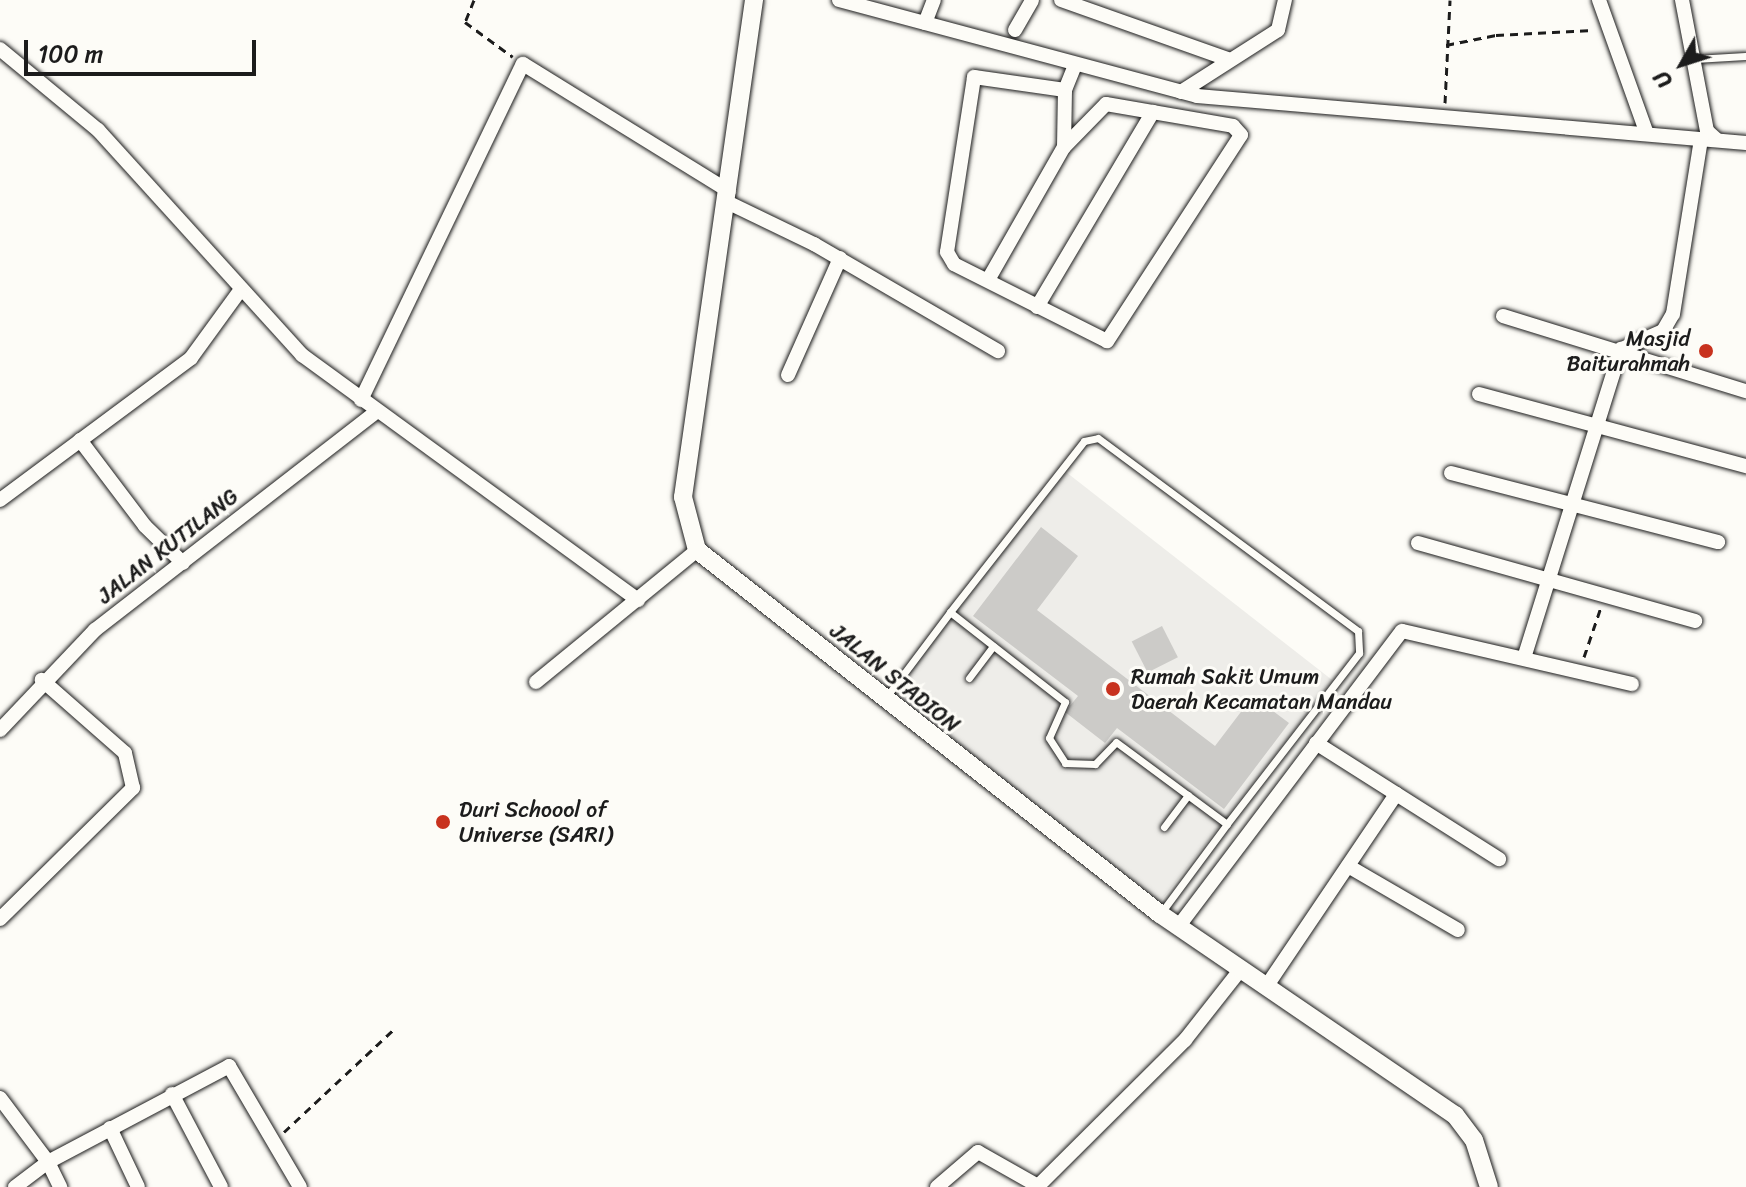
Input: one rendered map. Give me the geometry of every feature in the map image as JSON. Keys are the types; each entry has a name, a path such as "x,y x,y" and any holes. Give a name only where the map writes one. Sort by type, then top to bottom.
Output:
{"street":[{"path":"536,682 697,550 683,497 754,0"},
{"path":"839,0 1181,92 1746,143"},
{"path":"925,23 934,0"},
{"path":"1015,30 1032,0"},
{"path":"1061,0 1228,59"},
{"path":"1181,92 1228,59 1278,30 1285,0"},
{"path":"1599,0 1605,29 1647,134"},
{"path":"1682,0 1707,131 1716,139"},
{"path":"0,49 98,130 239,292 302,355 376,412 638,600"},
{"path":"361,400 523,64 728,196 998,351"},
{"path":"1064,147 1065,90 1075,65"},
{"path":"988,280 1064,147 1102,105 1233,126 1240,140 1111,340 1037,307 954,264 947,252 972,80 981,73 1065,90"},
{"path":"1037,307 1153,112"},
{"path":"1524,658 1621,349 1663,331 1673,314 1701,140"},
{"path":"788,375 840,258"},
{"path":"0,500 191,358 239,292"},
{"path":"1503,316 1621,349 1746,391"},
{"path":"1479,394 1746,466"},
{"name":"JALAN KUTILANG","path":"0,730 42,680 183,563 376,412"},
{"path":"80,440 145,526 183,563"},
{"path":"1451,473 1718,542"},
{"path":"1418,543 1695,621"},
{"name":"JALAN STADION","path":"697,550 884,701 1160,914 1455,1115 1474,1140 1489,1187"},
{"path":"1178,927 1402,631 1579,669 1632,684"},
{"path":"0,919 133,788 125,753 42,680"},
{"path":"1316,743 1499,859"},
{"path":"1266,987 1396,794"},
{"path":"1348,866 1458,930"},
{"path":"937,1187 978,1152 1037,1187 1185,1040 1240,970"},
{"path":"15,1187 48,1162 219,1068 233,1068 300,1187"},
{"path":"172,1094 221,1187"},
{"path":"0,1098 48,1162 60,1187"},
{"path":"110,1128 138,1187"}],"lane":[{"path":"1692,59 1746,56"},
{"path":"884,701 1084,441 1098,438 1358,631 1359,653 1160,914"},
{"path":"950,612 1065,702 1049,738 1065,763 1095,764 1116,742 1227,824"},
{"path":"969,678 993,646"},
{"path":"1164,827 1188,795"}],"path":[{"path":"474,0 466,12 469,27 523,64"},
{"path":"1445,115 1450,0"},
{"path":"1446,45 1496,35 1605,29"},
{"path":"1579,669 1605,596"},
{"path":"275,1140 394,1029"}],"shaded area":[{"name":"Rumah Sakit Umum Daerah Kecamatan Mandau","path":"1066,472 1333,681 1156,907 889,698"}],"building":[{"path":"1041,527 1078,556 1037,610 1215,746 1253,696 1289,723 1224,809 1117,728 1105,743 1065,712 1078,696 973,616"},
{"path":"1162,626 1178,657 1148,673 1132,641"}],"place":[{"name":"Masjid Baiturahmah","path":"1706,351"},
{"name":"Rumah Sakit Umum Daerah Kecamatan Mandau","path":"1113,689"},
{"name":"Duri Schoool of Universe (SARI)","path":"443,822"}]}
